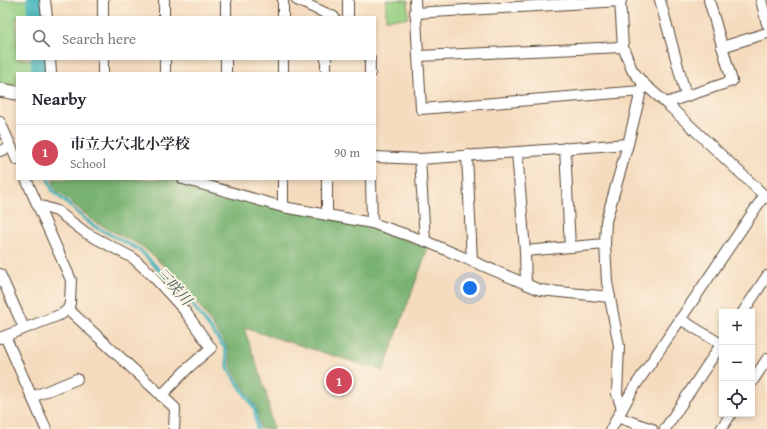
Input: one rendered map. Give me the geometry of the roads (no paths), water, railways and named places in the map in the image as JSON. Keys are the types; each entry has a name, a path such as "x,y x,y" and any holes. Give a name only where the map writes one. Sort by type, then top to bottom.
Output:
{"street":[{"path":"45,0 47,16"},
{"path":"103,0 103,16"},
{"path":"164,0 164,16"},
{"path":"226,0 226,16"},
{"path":"283,0 283,16"},
{"path":"297,0 329,16"},
{"path":"348,0 348,16"},
{"path":"415,0 421,109 642,87"},
{"path":"415,13 620,0 623,47 632,70 642,87 666,103 765,197 633,389 611,429"},
{"path":"660,0 686,96"},
{"path":"666,103 732,81 709,0"},
{"path":"761,0 767,24"},
{"path":"722,47 767,33"},
{"path":"418,56 623,47"},
{"path":"50,60 52,72"},
{"path":"103,60 103,72"},
{"path":"165,60 165,72"},
{"path":"226,60 226,72"},
{"path":"283,60 283,72"},
{"path":"326,60 326,72"},
{"path":"370,60 370,72"},
{"path":"620,413 617,394 619,346 607,282 605,244 606,221 628,144 642,87"},
{"path":"0,90 16,93"},
{"path":"0,122 16,158"},
{"path":"376,157 420,159 628,144"},
{"path":"0,152 11,147"},
{"path":"565,148 570,247"},
{"path":"517,152 525,251 526,284"},
{"path":"466,155 472,261"},
{"path":"420,159 425,241"},
{"path":"26,180 71,280 70,303 68,309 62,314 2,337 46,429"},
{"path":"187,180 284,207 372,223 425,241 540,290 610,297"},
{"path":"283,180 284,207"},
{"path":"327,180 327,215"},
{"path":"371,180 372,223"},
{"path":"38,205 56,211 86,233 133,258 152,274 184,310 211,348 188,368 161,396"},
{"path":"525,251 605,244"},
{"path":"0,274 24,328"},
{"path":"745,309 767,276"},
{"path":"68,309 175,408 174,429"},
{"path":"680,319 719,342"},
{"path":"665,429 721,345"},
{"path":"753,381 767,359"},
{"path":"32,397 77,379"},
{"path":"620,413 652,429"},
{"path":"721,429 729,417"}],"waterway":[{"name":"三咲川","path":"37,0 38,16"},
{"name":"三咲川","path":"41,60 42,72"},
{"name":"三咲川","path":"48,180 53,191 92,225 140,250 192,304 225,348 229,370 255,409 257,429"}],"place":[{"name":"市立大穴北小学校","path":"339,381"}]}
